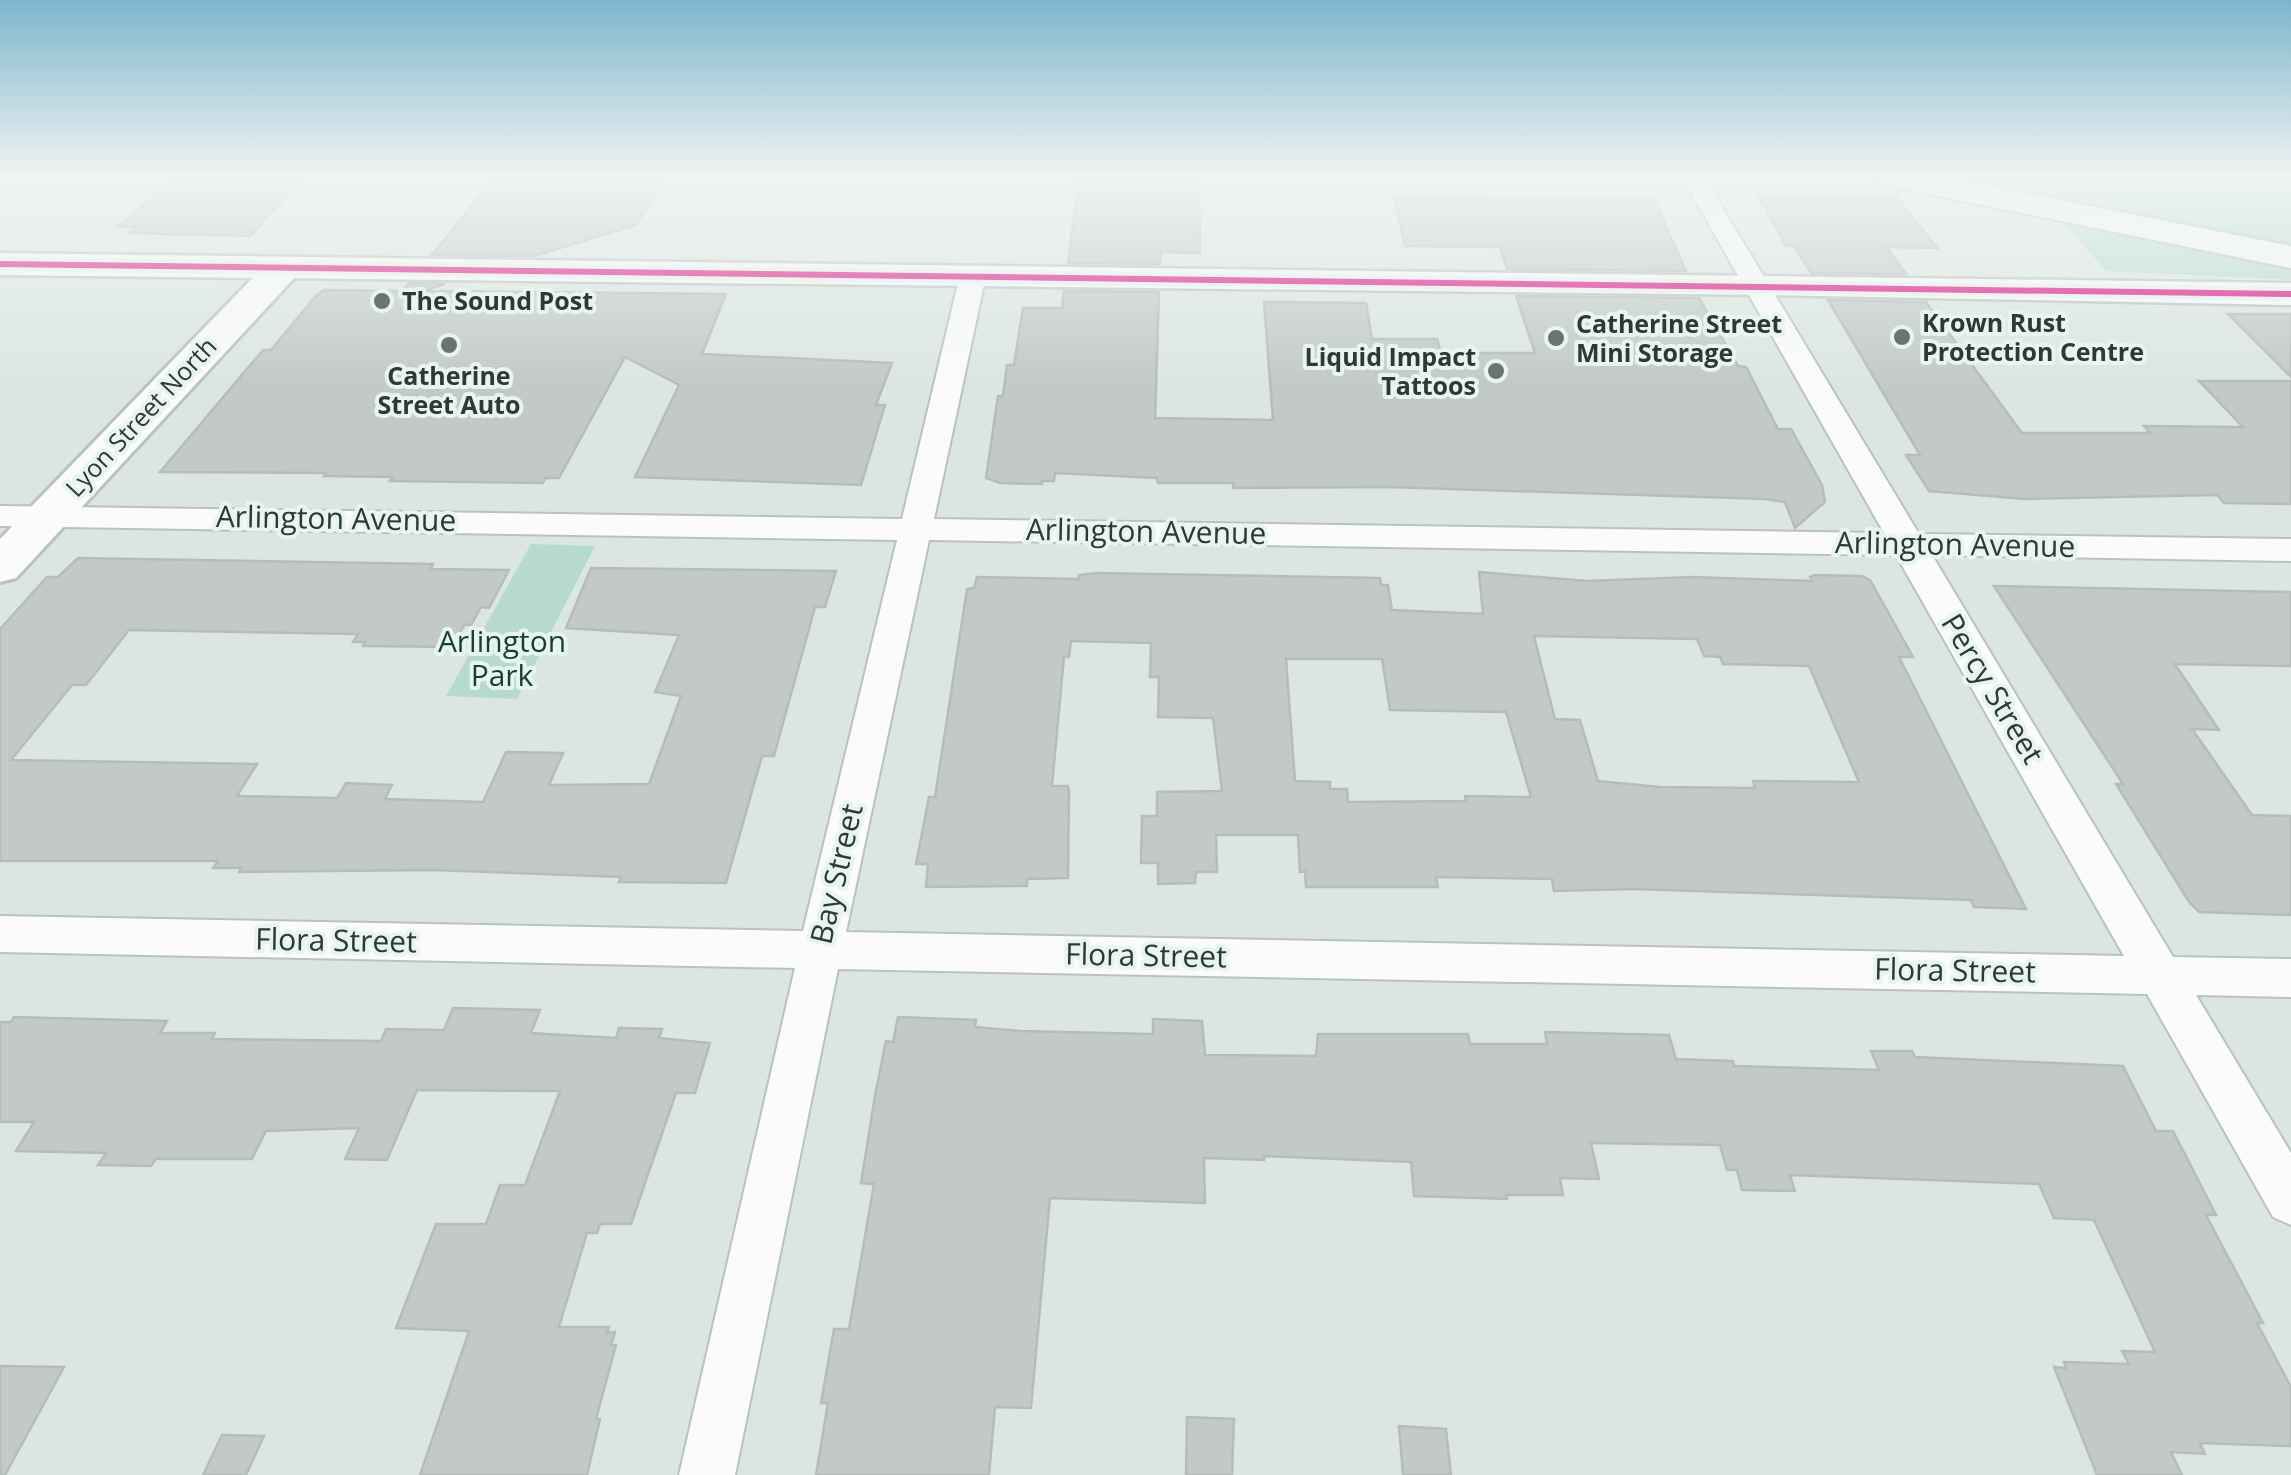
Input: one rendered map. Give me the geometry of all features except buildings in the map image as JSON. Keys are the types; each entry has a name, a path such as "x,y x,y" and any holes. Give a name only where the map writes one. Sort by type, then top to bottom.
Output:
{"main road":[{"path":"2240,246 2291,256"},
{"path":"0,264 2291,294"},
{"name":"Lyon Street North","path":"0,567 283,268"}],"street":[{"name":"Percy Street","path":"1741,246 1769,286 1906,544 2162,974 2291,1200"},
{"name":"Bay Street","path":"707,1475 820,950 973,275"},
{"name":"Arlington Avenue","path":"0,516 2291,550"},
{"name":"Flora Street","path":"0,934 2291,978"}],"green space":[{"path":"2084,246 2204,246 2291,263 2291,280 2106,271"},
{"path":"2255,246 2291,246 2291,253"},
{"name":"Arlington Park","path":"531,544 595,546 517,699 446,696"}],"transit line":[{"path":"0,264 2291,294"}],"place":[{"name":"The Sound Post","path":"382,301"},
{"name":"Krown Rust Protection Centre","path":"1902,337"},
{"name":"Catherine Street Mini Storage","path":"1556,338"},
{"name":"Catherine Street Auto","path":"449,345"},
{"name":"Liquid Impact Tattoos","path":"1496,371"}]}
